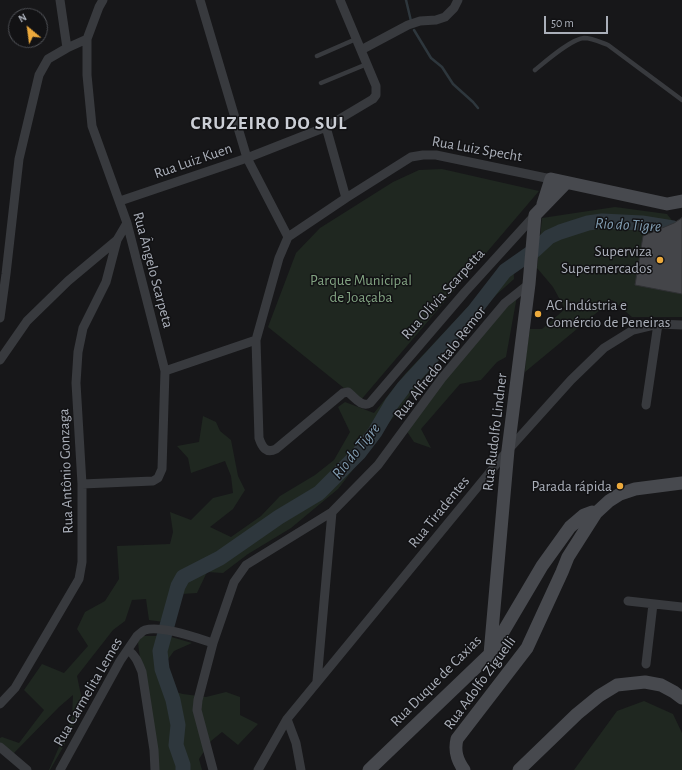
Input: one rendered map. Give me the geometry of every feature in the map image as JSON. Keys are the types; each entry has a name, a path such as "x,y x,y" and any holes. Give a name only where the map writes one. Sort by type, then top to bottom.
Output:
{"street":[{"path":"60,0 67,48"},
{"name":"Rua Ângelo Scarpeta","path":"82,484 152,481 158,478 162,469 165,371 127,223 92,126 87,75 86,39 103,0"},
{"path":"165,371 256,340 279,258 288,237 247,158 200,0"},
{"path":"340,0 366,64"},
{"path":"361,50 408,25 420,21 436,20 445,17 454,8 458,0"},
{"path":"0,318 19,159 39,75 48,59 86,39"},
{"name":"Rua Luiz Kuen","path":"120,201 247,158 326,127 376,96 377,91 366,64"},
{"path":"326,127 346,198"},
{"name":"Rua Luiz Specht","path":"288,237 411,157 423,155 436,155 667,204 682,201"},
{"name":"Rua Olívia Scarpetta","path":"538,212 551,179"},
{"name":"Rua Olívia Scarpetta","path":"256,340 259,438 264,448 268,451 276,449 343,393 348,392 362,405 367,405 370,403 465,292 566,183"},
{"name":"Rua Rudolfo Lindner","path":"490,654 508,450 538,212"},
{"name":"Rua Antônio Gonzaga","path":"0,704 15,688 79,579 82,562 82,484 76,383 78,352 83,328 106,282 117,240 127,223"},
{"path":"0,360 27,321 68,281 117,240"},
{"name":"Rua Alfredo Italo Remor","path":"213,770 197,710 198,700 213,643 234,582 246,565 332,512 378,465 442,378 505,303 530,284"},
{"path":"646,405 658,324"},
{"name":"Rua Tiradentes","path":"258,770 287,719 317,681 508,450 571,380 604,348 633,330 658,324 682,325"},
{"name":"Rua Duque de Caxias","path":"369,770 490,654 542,566 570,527 584,515 592,512 595,519 607,512 621,500 651,487 682,483"},
{"path":"317,681 332,512"},
{"name":"Rua Adolfo Ziguelli","path":"464,770 456,755 455,747 458,740 527,648 553,589 595,519"},
{"path":"628,600 682,607"},
{"path":"646,664 653,604"},
{"name":"Rua Carmelita Lemes","path":"60,770 137,636 146,630 168,630 213,643"},
{"path":"128,650 138,661 142,672 154,750 155,770"},
{"path":"519,770 577,714 599,696 617,685 645,682 660,685 682,698"},
{"path":"287,719 296,743 301,770"},
{"path":"0,748 28,770"}],"lane":[{"path":"534,70 574,40 584,38 596,40 608,45 682,100"},
{"path":"317,56 356,39"},
{"path":"321,83 366,64"}],"green space":[{"name":"Parque Municipal de Joaçaba","path":"442,169 539,191 360,401 268,327 296,253 320,228 393,182 419,170"},
{"path":"615,207 667,214 674,223 643,236 635,285 682,294 682,317 632,317 612,300 525,372 530,329 542,329 565,309 553,287 537,268 542,218"},
{"path":"513,259 514,279 495,296 422,380 338,489 291,528 248,554 223,573 207,572 197,593 182,594 171,623 149,620 146,599 132,600 125,621 113,630 77,676 82,700 70,735 50,770 72,717 73,695 59,707 13,754 0,744 0,738 2,737 19,743 44,710 24,690 42,664 64,673 88,646 77,629 85,612 105,601 119,579 117,546 170,544 173,532 170,512 191,520 213,498 233,493 231,476 225,461 191,473 188,458 177,446 199,442 203,416 216,422 220,431 231,440 238,476 245,490 233,509 210,527 231,537 261,516 280,496 315,475 334,460 350,432 338,407 345,402 374,413 405,374"},
{"path":"517,296 506,357 497,362 481,380 460,384 421,429 431,448 414,442 406,430 453,367"},
{"path":"142,636 168,636 192,643 174,651 166,662 172,691 206,697 226,692 240,697 240,715 258,724 238,745 222,732 211,741 199,759 202,770 156,770 138,642"},
{"path":"644,701 673,714 682,733 682,770 574,770 617,711"}],"building":[{"name":"Superviza Supermercados","path":"682,218 682,294 635,285 643,236"}],"waterway":[{"path":"406,0 411,21"},
{"path":"414,30 431,58 442,67 453,84 478,108"},
{"name":"Rio do Tigre","path":"183,770 183,765 176,745 178,725 173,700 162,669 160,651 178,586 183,577 220,558 279,517 319,493 359,453 375,432 392,403 404,387 474,311 505,271 535,250 549,237 588,223 602,221 642,223 673,228"}],"place":[{"name":"Superviza Supermercados","path":"660,260"},
{"name":"AC Indústria e Comércio de Peneiras","path":"538,314"},
{"name":"Parada rápida","path":"620,486"}],"district":[{"name":"CRUZEIRO DO SUL","path":"269,123"}]}
